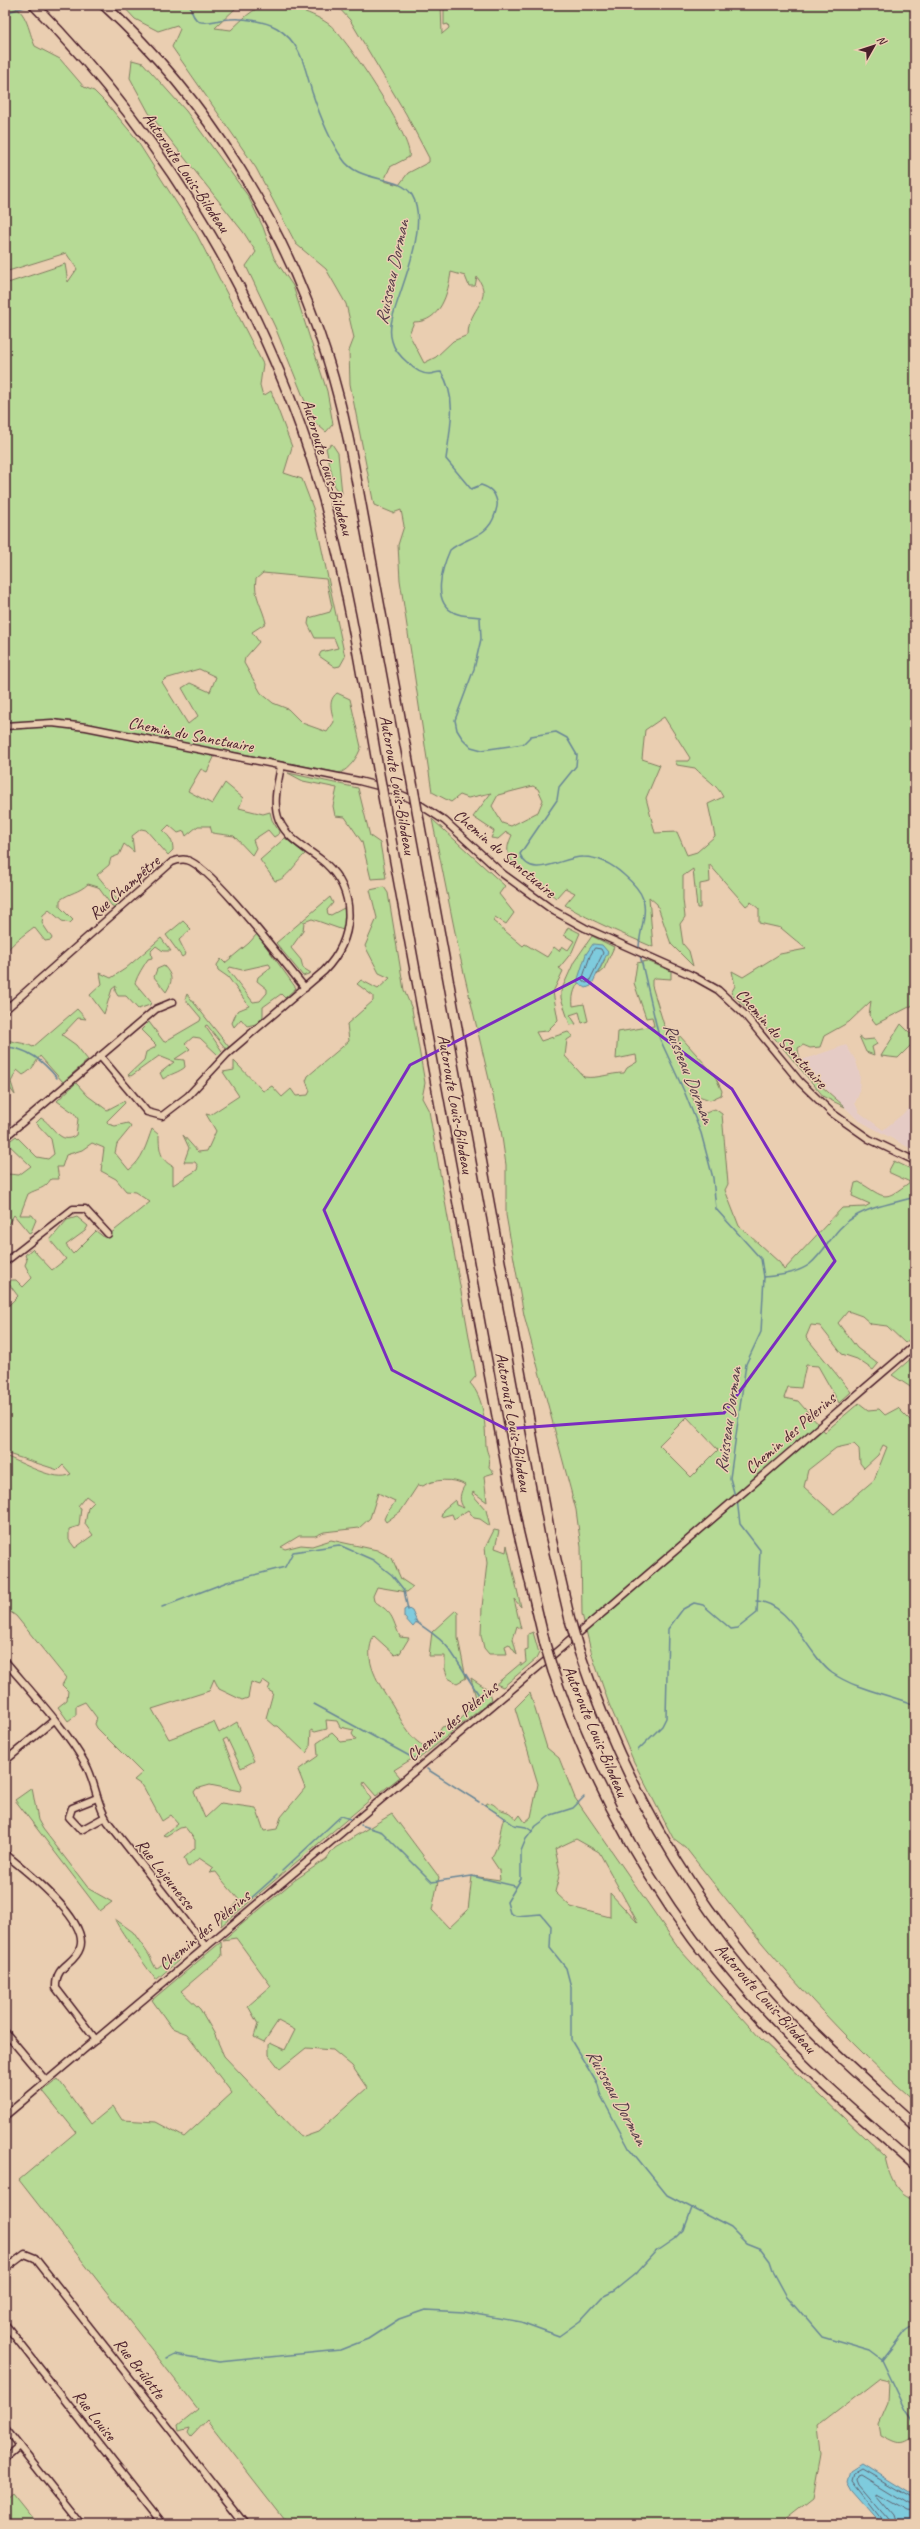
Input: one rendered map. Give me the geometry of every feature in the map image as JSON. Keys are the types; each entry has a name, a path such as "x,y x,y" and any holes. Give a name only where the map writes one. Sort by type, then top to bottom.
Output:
{"highway":[{"name":"Autoroute Louis-Bilodeau","path":"34,5 50,21 114,95 174,176 227,263 268,346 305,441 331,527 347,596 518,1530 545,1644 553,1671 577,1735 610,1805 650,1876 693,1940 738,1996 779,2040 915,2165"},
{"name":"Autoroute Louis-Bilodeau","path":"106,7 173,77 221,141 275,230 312,315 332,372 348,436 548,1523 570,1620 579,1651 607,1728 634,1788 672,1854 705,1904 747,1959 790,2008 915,2124"}],"street":[{"name":"Chemin du Sanctuaire","path":"5,726 40,723 76,726 368,783 411,799 447,823 503,874 542,904 581,927 693,976 724,995 745,1014 800,1082 832,1113 869,1139 915,1161"},
{"path":"100,1056 147,1112 162,1116 188,1096 232,1050 305,988 328,966 341,949 348,927 349,911 346,896 336,875 320,859 292,838 279,820 276,802 281,766"},
{"name":"Rue Champêtre","path":"5,1010 172,862 181,859 191,862 219,886 305,988"},
{"path":"5,1137 156,1009 172,1002"},
{"path":"5,1262 73,1208 85,1210 108,1234"},
{"name":"Chemin des Pèlerins","path":"5,2116 733,1501 915,1345"},
{"name":"Rue Lajeunesse","path":"6,1664 53,1721 86,1766 105,1817 206,1947"},
{"path":"5,1761 53,1721"},
{"path":"97,1798 72,1808 69,1817 82,1830 105,1817"},
{"path":"5,1854 44,1887 78,1930 81,1938 80,1948 60,1970 56,1988 96,2040"},
{"path":"5,2032 46,2081"},
{"name":"Rue Brûlotte","path":"5,2269 25,2254 35,2258 245,2524"},
{"name":"Rue Louise","path":"5,2324 160,2523"},
{"path":"5,2428 81,2524"},
{"path":"5,2458 19,2446"}],"highlighted area":[{"path":"582,977 732,1089 835,1261 724,1413 506,1429 392,1370 324,1210 410,1065"}],"shaded area":[{"path":"846,1045 856,1061 860,1075 859,1094 855,1103 859,1112 883,1130 909,1109 915,1099 915,1151 858,1120 814,1077 802,1060"}],"green space":[{"path":"5,5 18,9 22,14 26,20 35,46 60,59 84,87 94,91 108,105 134,136 197,235 263,364 260,385 263,396 271,391 292,447 284,473 302,479 313,508 345,657 340,666 335,667 319,656 321,652 338,648 334,638 315,638 308,624 309,618 330,612 332,607 326,579 263,573 256,579 255,585 266,623 252,632 259,642 245,658 244,663 261,693 273,703 288,709 302,723 327,732 334,722 331,703 334,696 337,693 350,699 361,747 353,762 347,769 340,773 218,749 207,772 201,769 188,791 212,804 225,783 243,798 239,808 263,814 270,812 272,820 280,833 274,837 268,830 253,840 256,848 252,855 234,836 212,833 210,826 198,826 186,836 184,831 178,833 169,825 163,831 172,842 173,850 168,855 146,830 141,829 132,836 134,852 124,844 119,855 111,858 109,865 97,875 120,903 114,909 98,887 88,884 60,900 60,907 73,920 70,923 62,921 49,910 43,915 42,923 52,938 51,940 45,941 34,927 13,944 5,955 5,284 65,264 68,282 77,269 66,253 5,272","holes":["199,669 216,677 210,692 190,683 182,688 198,716 188,724 162,682 165,679"]},
{"path":"122,5 239,5 215,28 231,30 252,11 268,5 283,6 300,10 324,21 338,33 364,68 391,111 401,131 408,147 409,157 390,167 384,181 399,185 408,173 429,162 429,158 406,114 350,20 336,5 441,5 442,34 449,28 448,24 444,25 444,5 915,5 915,1004 876,1024 869,1015 871,1001 849,1022 824,1036 820,1047 810,1048 803,1045 798,1048 800,1057 809,1073 823,1088 845,1107 824,1097 760,1021 731,993 735,986 732,971 743,977 780,954 806,949 781,928 759,923 759,909 751,902 746,906 709,864 710,882 700,884 700,908 697,908 693,869 683,876 685,917 680,924 683,944 689,951 693,966 671,944 657,904 649,897 653,947 597,922 565,905 575,893 565,888 556,898 517,867 508,853 508,845 512,835 506,832 498,839 491,838 494,831 473,817 491,793 468,798 460,795 451,802 432,792 400,580 398,545 404,526 401,510 393,513 374,505 350,384 349,351 354,338 346,304 326,269 296,244 256,168 172,47 180,29 177,25 158,31 135,19","holes":["451,272 465,276 469,286 475,286 477,277 482,285 482,299 469,325 468,335 453,341 436,357 424,363 409,334 414,322 423,321 431,317 442,305 448,289","664,717 690,758 688,761 675,761 677,765 695,768 714,785 723,797 708,804 715,836 697,852 687,855 677,832 655,833 646,798 660,765 642,759 645,730","533,786 538,789 543,800 538,812 511,826 502,823 492,806 498,795"]},
{"path":"132,60 143,63 186,111 248,196 263,227 274,258 293,286 327,391 333,424 326,432 313,421 275,327 246,266 256,252 244,233 149,113 130,78"},
{"path":"332,444 338,453 342,494 335,488 326,448"},
{"path":"288,773 358,788 370,836 380,843 386,878 371,879 362,842 345,817 335,816 333,806 337,788 303,781"},
{"path":"432,819 505,886 499,894 514,913 506,924 495,917 493,921 523,946 525,944 547,957 554,947 559,951 562,946 568,950 574,941 564,935 568,927 580,933 572,952 559,968 563,971 553,992 558,1020 547,1031 536,1032 541,1041 568,1032 573,1036 567,1040 565,1056 584,1077 624,1073 627,1068 637,1062 636,1055 616,1059 618,1032 654,1026 652,1017 646,1018 634,983 637,963 647,961 671,971 671,979 656,978 652,980 652,986 664,1025 678,1043 679,1035 714,1074 722,1091 721,1095 710,1100 690,1093 700,1112 706,1113 715,1109 722,1114 728,1184 725,1190 739,1226 780,1263 784,1270 842,1208 865,1207 870,1204 852,1196 855,1183 859,1182 880,1195 885,1196 895,1193 910,1182 888,1172 894,1161 915,1171 915,1335 905,1343 887,1326 871,1324 862,1316 848,1311 838,1323 857,1348 878,1364 873,1370 857,1359 842,1354 820,1326 811,1325 806,1337 851,1392 839,1403 818,1366 806,1365 801,1388 788,1387 784,1398 798,1401 825,1432 859,1403 868,1410 879,1409 885,1415 898,1408 912,1422 915,1421 915,2101 852,2042 822,2011 738,1914 685,1847 673,1838 634,1762 609,1704 592,1655 582,1614 581,1547 576,1510 524,1315 506,1215 506,1165 501,1130 459,952","holes":["687,1417 718,1450 691,1477 659,1445","854,1444 859,1449 860,1463 864,1468 878,1455 883,1445 887,1447 874,1480 834,1514 804,1487 808,1470 836,1448"]},
{"path":"285,838 305,854 287,874 275,881 260,860"},
{"path":"384,887 388,893 404,990 412,1009 425,1083 422,1098 429,1111 476,1376 470,1383 479,1397 483,1413 486,1446 490,1460 489,1467 494,1473 484,1476 487,1502 473,1492 472,1494 486,1510 490,1526 480,1519 474,1518 468,1510 454,1519 452,1514 441,1517 443,1510 455,1500 456,1505 464,1508 460,1496 465,1485 455,1481 444,1480 432,1482 423,1486 418,1485 401,1511 386,1522 384,1519 395,1501 378,1493 370,1518 359,1528 324,1532 315,1536 299,1536 281,1547 285,1549 301,1545 312,1546 331,1540 377,1550 392,1558 401,1579 413,1587 407,1592 377,1587 373,1596 374,1601 389,1613 400,1637 409,1638 400,1653 395,1655 374,1636 370,1654 374,1672 382,1689 410,1734 420,1744 426,1747 433,1743 442,1727 457,1723 477,1702 471,1678 489,1690 492,1700 420,1758 415,1757 394,1770 400,1777 376,1796 364,1782 363,1784 371,1799 221,1926 222,1917 230,1912 239,1900 216,1872 209,1873 214,1868 199,1858 189,1867 187,1866 184,1858 195,1848 195,1840 185,1827 179,1828 166,1836 163,1835 178,1823 171,1815 162,1821 143,1786 134,1780 142,1773 97,1728 95,1724 97,1718 85,1702 76,1706 76,1715 68,1721 58,1707 67,1700 68,1691 62,1685 66,1678 16,1616 9,1611 5,1613 5,1456 48,1474 65,1476 71,1474 63,1465 58,1470 5,1453 5,1301 9,1305 18,1296 9,1284 11,1280 16,1280 23,1287 32,1278 25,1265 27,1260 25,1255 32,1249 52,1270 66,1259 50,1240 67,1220 77,1217 88,1226 85,1231 66,1245 73,1254 96,1231 105,1238 150,1202 135,1192 126,1191 116,1179 101,1171 104,1148 92,1143 82,1150 66,1155 62,1167 57,1167 59,1179 51,1179 43,1187 28,1194 20,1215 32,1215 36,1220 31,1232 29,1233 14,1215 5,1229 5,1170 8,1174 19,1175 31,1166 7,1143 16,1136 37,1157 48,1159 54,1154 51,1139 36,1123 41,1118 57,1133 65,1138 70,1138 76,1135 78,1119 74,1113 57,1101 76,1083 88,1096 107,1110 124,1101 125,1103 107,1121 108,1124 115,1126 128,1123 131,1127 117,1144 115,1153 129,1170 141,1156 152,1129 159,1135 161,1154 165,1161 173,1166 173,1185 197,1170 198,1166 195,1162 184,1162 189,1148 183,1135 198,1152 207,1151 216,1131 206,1114 210,1115 239,1096 223,1072 234,1070 234,1061 263,1091 272,1086 282,1097 291,1089 296,1096 308,1095 310,1091 306,1081 308,1076 349,1041 347,1024 373,1001 373,996 357,984 361,980 378,989 390,978 379,973 365,946 377,918 370,890","holes":["86,1496 94,1502 88,1508 85,1524 93,1535 75,1548 69,1540 69,1529 79,1526 81,1508 78,1506","214,1679 219,1689 242,1700 248,1698 251,1682 260,1685 263,1680 270,1685 268,1690 273,1693 266,1718 275,1726 278,1726 306,1753 310,1748 311,1730 315,1732 327,1729 326,1720 337,1721 340,1727 354,1730 352,1734 356,1740 341,1742 332,1733 317,1743 318,1756 298,1770 305,1788 281,1817 277,1829 264,1831 256,1808 221,1803 205,1818 194,1792 196,1789 210,1785 240,1791 242,1787 223,1740 227,1738 241,1768 254,1761 237,1722 219,1733 214,1722 169,1739 152,1709 209,1691"]},
{"path":"330,897 333,903 327,910 328,914 331,915 344,908 346,917 343,930 312,919 304,922 303,931 291,948 301,960 303,968 311,973 303,976 276,943"},
{"path":"183,921 191,929 179,940 186,954 182,957 166,935"},
{"path":"257,934 296,988 285,998 281,994 263,1007 263,1019 256,1024 247,1026 241,1019 234,1027 232,1023 237,1011 249,1006 228,977 218,970 217,965 221,959 225,963 249,943","holes":["269,964 271,967 258,977 257,981 267,989 267,993 260,1001 253,1002 228,970 230,967 242,970"]},
{"path":"592,936 614,947 604,969 597,975 605,959 582,979 574,990 573,1006 584,1004 588,1021 582,1023 579,1012 570,1015 576,1024 570,1025 561,998 561,991 574,962"},
{"path":"161,938 171,951 163,951 156,946 151,951 152,958 148,959 135,983 151,1002 150,1005 138,1009 126,996 118,996 115,991 116,986 112,989 104,1014 90,995 102,984 100,973 111,978 125,969"},
{"path":"164,966 171,979 170,985 166,992 154,977 157,969"},
{"path":"187,994 229,1047 226,1049 207,1025 205,1026 222,1051 218,1055 200,1038 193,1037 185,1044 190,1049 175,1059 184,1060 185,1067 180,1070 163,1079 160,1073 174,1062 159,1056 131,1076 128,1075 144,1060 146,1052 154,1048 156,1045 141,1030 149,1022 164,1042 200,1021 201,1018 185,999"},
{"path":"77,1009 86,1019 78,1018 62,1035 76,1045 88,1060 63,1082 40,1056 27,1073 23,1075 17,1070 11,1082 15,1095 9,1087 5,1088 5,1039 33,1047"},
{"path":"901,1024 915,1038 915,1041 898,1058 881,1056"},
{"path":"859,1036 864,1040 874,1039 877,1044 872,1047 874,1055 866,1052"},
{"path":"914,1356 915,1390 892,1375"},
{"path":"494,1530 499,1531 495,1548 506,1552 507,1545 521,1607 514,1599 521,1629 517,1626 513,1639 517,1655 509,1644 505,1646 507,1654 489,1654 484,1648 481,1635 482,1607 487,1563 485,1548"},
{"path":"456,1610 458,1613 458,1638 466,1678 457,1683 448,1678 445,1669 445,1656 429,1656 432,1632"},
{"path":"533,1632 539,1653 536,1659 503,1687 496,1684 521,1663 521,1666 526,1662 525,1651 528,1650 528,1634"},
{"path":"530,1693 547,1748 559,1758 575,1798 681,1951 760,2038 885,2157 888,2170 898,2189 908,2197 915,2198 915,2436 906,2442 898,2444 881,2436 879,2424 888,2403 889,2380 880,2378 817,2427 820,2454 812,2498 779,2524 288,2524 207,2420 191,2437 188,2433 190,2428 179,2431 178,2425 198,2409 19,2180 76,2132 43,2091 58,2079 91,2124 113,2106 122,2120 156,2122 184,2137 232,2093 187,2034 172,2028 152,2000 221,1942 222,1956 181,1991 200,2009 214,2033 224,2056 298,2134 304,2137 318,2132 367,2088 352,2066 333,2050 306,2048 280,2069 269,2055 269,2045 270,2043 285,2050 295,2030 278,2021 264,2042 254,2037 258,2024 248,2006 271,1986 236,1938 223,1940 295,1880 326,1859 335,1848 392,1814 439,1877 432,1910 449,1928 468,1910 472,1876 500,1880 499,1870 491,1858 498,1843 504,1817 486,1806 487,1803 510,1813 516,1820 520,1815 525,1822 531,1817 538,1784 515,1708","holes":["576,1839 599,1852 638,1923 610,1893 610,1917 571,1907 555,1892 560,1872 555,1849"]},
{"path":"32,1788 38,1820 43,1829 89,1889 112,1902 100,1911 15,1800"},
{"path":"115,1919 133,1932 149,1955 156,1969 176,1953 180,1954 178,1961 156,1980 126,1938"},
{"path":"12,2493 37,2524 5,2524 5,2499"}],"water":[{"path":"593,944 602,945 608,952 591,986 586,988 577,982 586,954"},
{"path":"407,1608 412,1611 417,1622 413,1627 404,1617 404,1610"},
{"path":"862,2464 915,2497 915,2524 882,2524 853,2491 848,2482 851,2471"}],"waterway":[{"name":"Ruisseau Dorman","path":"5,13 31,5"},
{"name":"Ruisseau Dorman","path":"190,5 192,14 200,22 242,19 261,22 277,28 285,34 292,41 301,56 321,117 342,158 349,166 358,172 398,184 406,188 412,195 416,206 418,219 417,234 410,264 393,317 391,327 392,341 400,356 417,370 429,374 441,372 450,392 451,403 451,426 446,459 471,489 481,485 492,491 497,504 492,522 482,533 450,550 444,566 440,584 443,601 448,608 458,614 480,617 481,639 474,669 455,720 457,730 462,738 471,747 482,750 523,744 531,736 556,732 567,738 577,755 576,766 559,787 557,800 520,854 525,862 532,866 548,866 575,858 589,857 610,864 619,871 630,880 640,892 643,899 644,918 639,951"},
{"name":"Ruisseau Dorman","path":"640,955 659,1037 684,1091 701,1133 713,1178 716,1209 761,1259 764,1277 761,1332 746,1364 730,1478 735,1496"},
{"path":"5,1047 21,1050 34,1056 57,1078"},
{"path":"764,1277 794,1272 810,1264 841,1227 861,1213 876,1207 915,1197"},
{"name":"Ruisseau Dorman","path":"638,1750 662,1726 666,1718 668,1629 683,1609 694,1603 703,1605 731,1629 738,1628 757,1613 760,1550 740,1524 737,1499"},
{"path":"162,1607 227,1582 285,1567 293,1552 339,1545 373,1560 392,1575 404,1590 408,1610"},
{"path":"756,1601 768,1604 779,1610 789,1619 814,1654 832,1673 862,1688 915,1705"},
{"path":"415,1621 437,1637 445,1645 482,1699"},
{"path":"314,1704 415,1759"},
{"path":"427,1769 479,1802"},
{"name":"Ruisseau Dorman","path":"584,1797 573,1808 551,1815 536,1826 526,1839 521,1851 521,1879 507,1902 510,1913 516,1916 541,1914 551,1926 550,1948 566,1968 571,1987 571,2040 598,2085 601,2096 629,2148 667,2195 731,2228 746,2243 761,2249 770,2261 774,2273 786,2295 822,2337 870,2351 882,2360 906,2410 915,2423"},
{"path":"482,1803 514,1825 526,1827 532,1831"},
{"path":"282,1871 341,1816 350,1819"},
{"path":"361,1825 382,1832 432,1882 472,1876 515,1886"},
{"path":"249,1900 277,1875"},
{"path":"166,2358 174,2354 219,2362 340,2350 368,2339 399,2319 425,2310 464,2312 521,2322 559,2336 580,2321 602,2297 614,2291 635,2274 655,2252 677,2237 684,2230 692,2208"},
{"path":"882,2360 905,2331 915,2324"}]}
